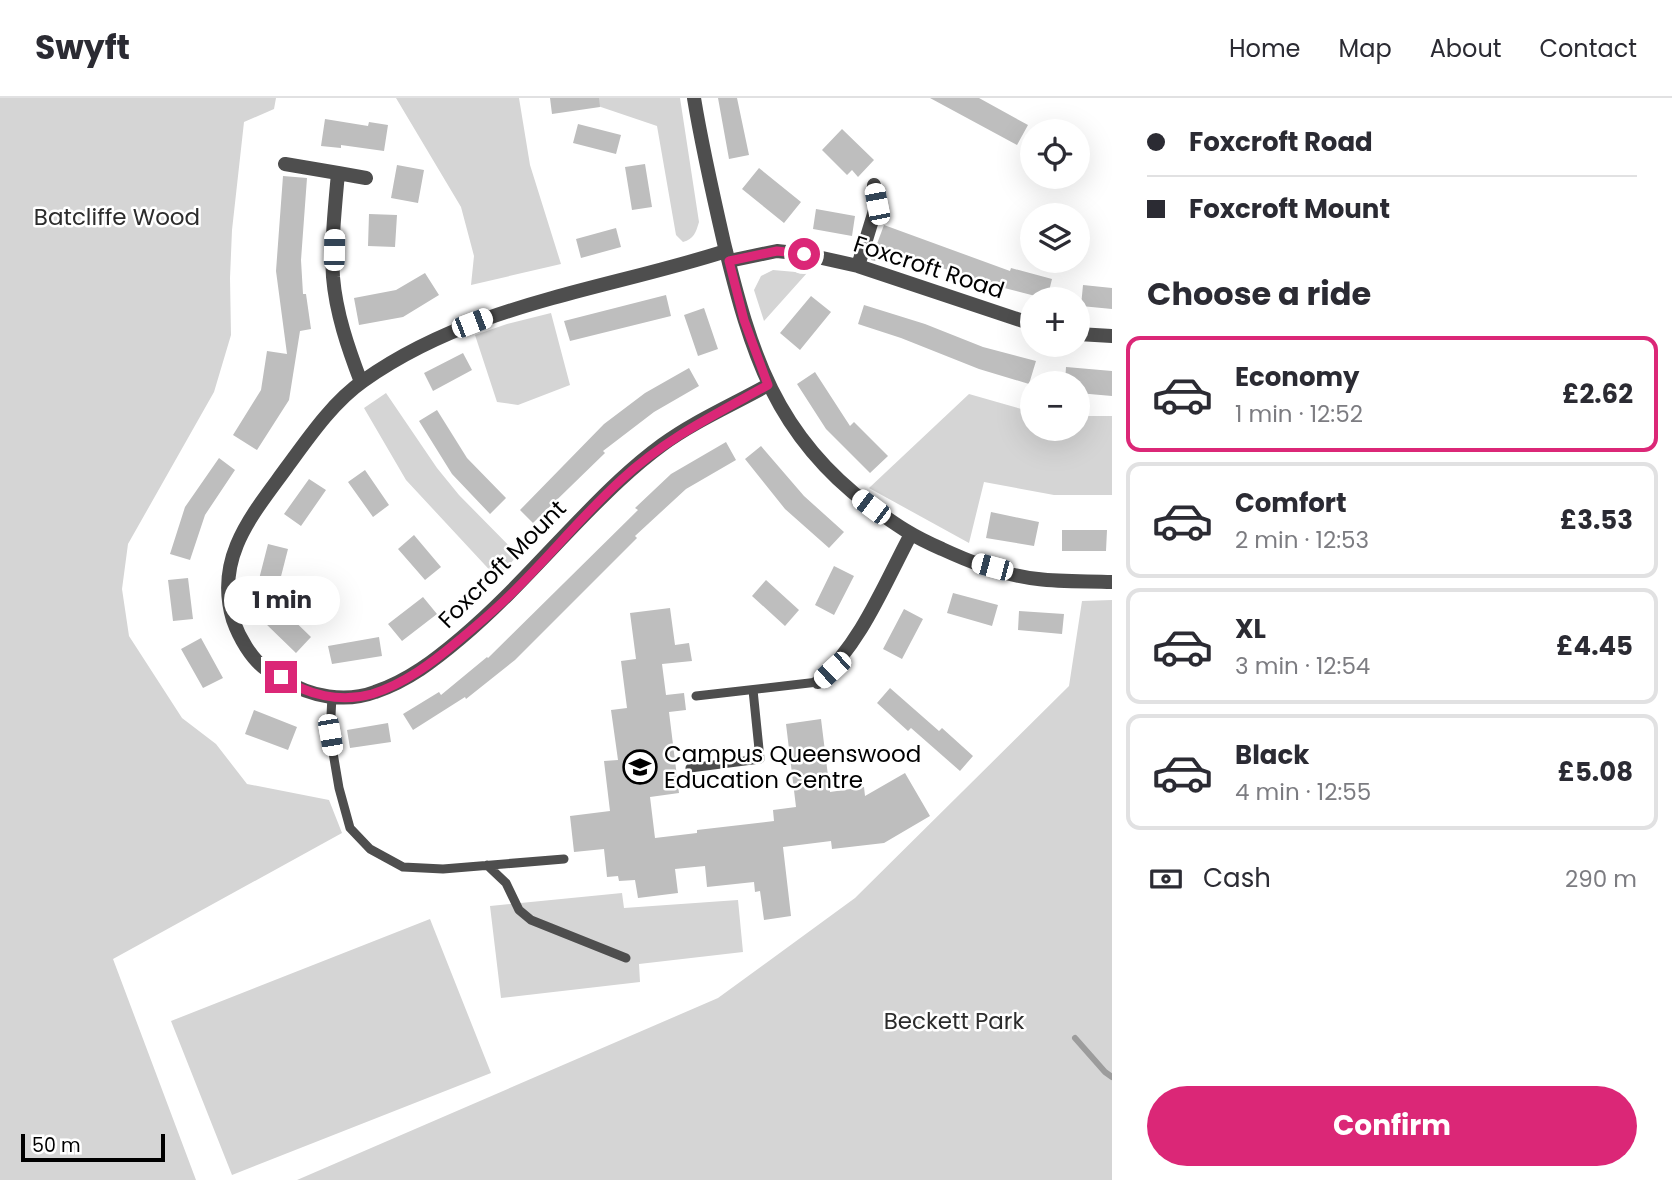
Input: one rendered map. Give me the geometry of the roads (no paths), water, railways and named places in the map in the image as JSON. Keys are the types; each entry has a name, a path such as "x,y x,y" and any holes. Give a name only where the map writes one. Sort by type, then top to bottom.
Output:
{"street":[{"path":"694,98 706,168 744,320 768,385 792,428 822,465 852,492 910,536 970,561 1037,579 1112,582"},
{"path":"285,164 366,178"},
{"path":"338,173 333,278 345,340 361,382"},
{"path":"858,266 877,204 874,186"},
{"name":"Foxcroft Road","path":"727,256 777,251 804,254 858,266 1020,320"},
{"name":"Foxcroft Mount","path":"727,256 501,312 424,344 361,382 307,440 254,512 236,544 228,572 227,594 238,635 264,668 295,687 315,695 353,697 371,694 394,685 436,659 496,609 592,507 663,444 768,385"},
{"path":"1090,335 1112,336"},
{"path":"818,682 838,664 856,638 910,536"}],"lane":[{"path":"696,696 818,682"},
{"path":"690,768 760,759 752,690"},
{"path":"332,696 330,735 339,788 350,828 370,849 403,867 443,869 564,859"},
{"path":"487,865 506,883 520,910 531,920 626,958"}],"waterway":[{"path":"1075,1038 1112,1077"}],"place":[{"name":"Campus Queenswood Education Centre","path":"640,767"}],"park label":[{"name":"Batcliffe Wood","path":"117,217"},
{"name":"Beckett Park","path":"954,1021"}]}
